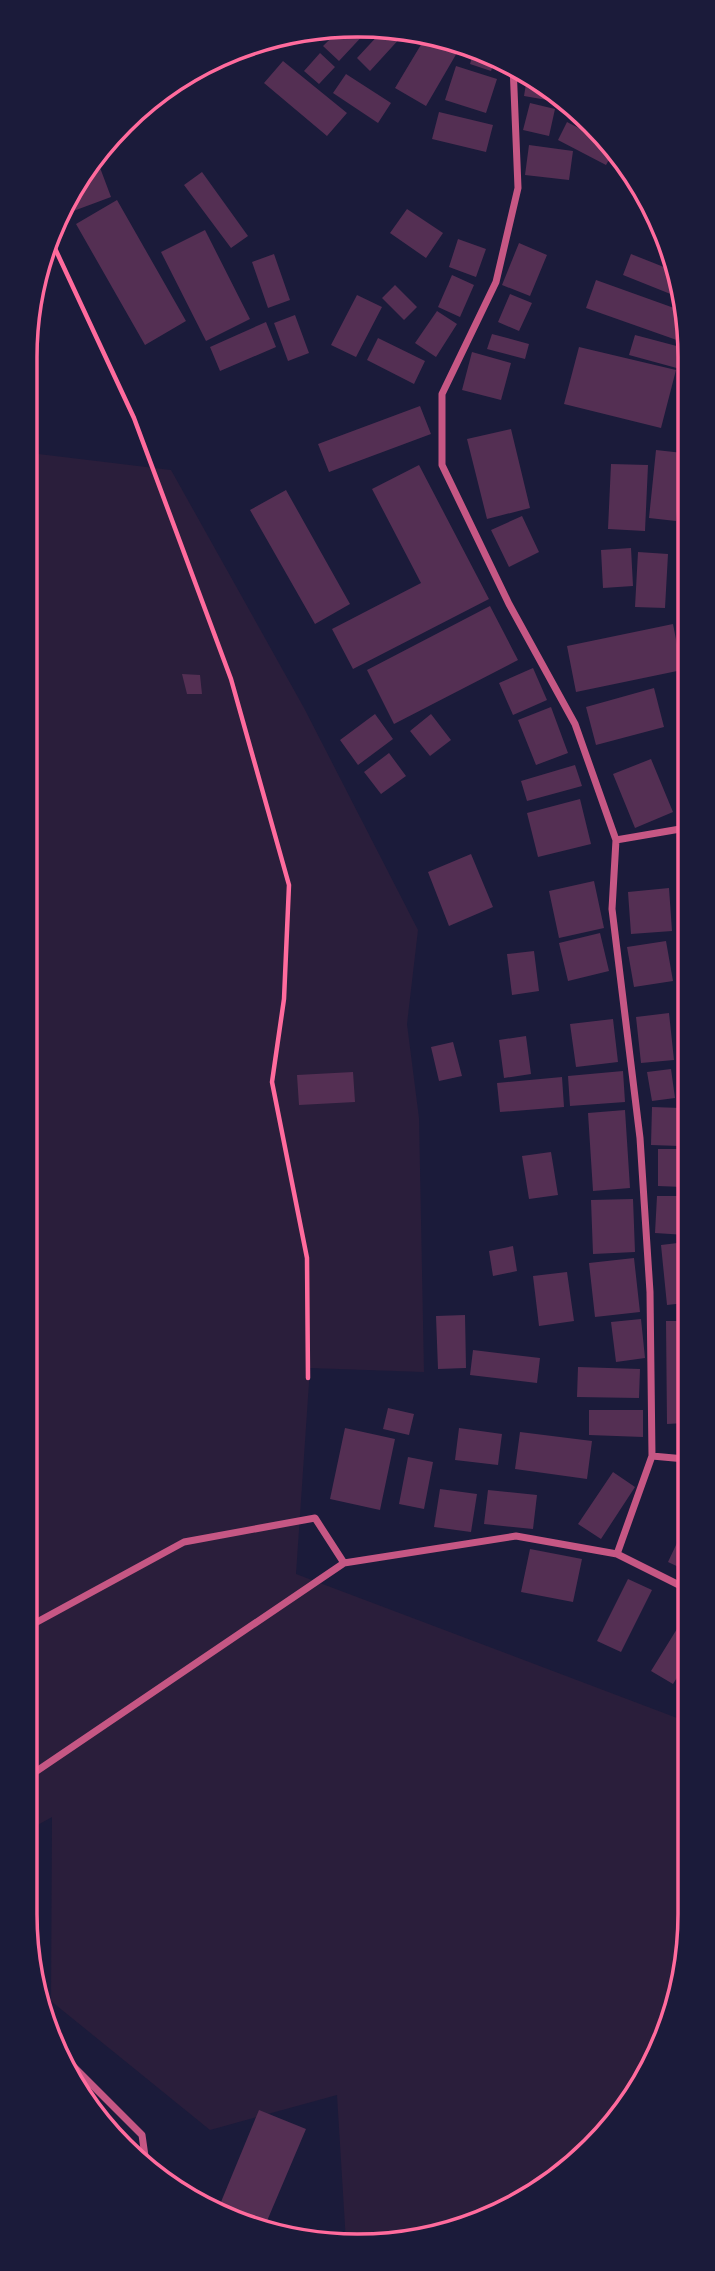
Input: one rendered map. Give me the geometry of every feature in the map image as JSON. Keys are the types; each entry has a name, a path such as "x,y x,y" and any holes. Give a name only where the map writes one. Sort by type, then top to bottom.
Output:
{"street":[{"path":"514,78 518,188 496,282 442,394 442,465 509,604 575,724 616,840 611,909 640,1138 650,1292 652,1456 617,1554"},
{"path":"616,840 678,830"},
{"path":"652,1456 678,1458"},
{"path":"37,1622 184,1542 315,1518 344,1563"},
{"path":"37,1771 344,1563 516,1536 617,1554 678,1584"},
{"path":"79,2072 142,2135 145,2154"}],"path":[{"path":"56,250 134,418 226,666 289,885 284,999 272,1083 307,1258 308,1378"}],"shaded area":[{"path":"37,454 171,470 304,708 418,930 407,1024 419,1118 424,1372 310,1368 296,1574 678,1718 678,1934 672,1976 661,2017 635,2074 612,2109 569,2155 536,2180 480,2210 441,2223 399,2232 346,2234 337,2095 210,2130 51,2001 52,1817 37,1825"}],"building":[{"path":"361,37 339,61 323,46 331,38"},
{"path":"376,37 399,39 370,71 357,58"},
{"path":"422,43 457,53 426,106 395,88"},
{"path":"320,53 335,67 319,84 304,71"},
{"path":"472,58 493,67 491,71 470,64"},
{"path":"283,61 347,113 327,136 264,83"},
{"path":"456,66 497,79 486,113 445,100"},
{"path":"346,74 391,103 378,123 333,93"},
{"path":"526,85 549,100 524,96"},
{"path":"530,103 555,109 549,136 523,130"},
{"path":"439,112 493,125 486,152 432,139"},
{"path":"567,122 583,130 609,159 606,165 558,140"},
{"path":"529,145 573,151 569,180 525,175"},
{"path":"100,167 111,197 72,211"},
{"path":"202,172 248,236 231,248 184,185"},
{"path":"117,200 186,321 145,345 76,224"},
{"path":"407,209 443,233 426,258 390,233"},
{"path":"205,230 250,319 206,341 161,252"},
{"path":"458,239 486,249 476,277 449,267"},
{"path":"519,243 547,255 530,296 502,285"},
{"path":"274,254 290,300 268,308 252,262"},
{"path":"631,254 665,267 672,295 623,275"},
{"path":"452,275 474,285 460,317 438,307"},
{"path":"596,280 675,308 678,340 586,308"},
{"path":"395,285 417,307 404,320 382,298"},
{"path":"510,294 532,303 519,331 498,322"},
{"path":"357,295 382,307 356,357 331,345"},
{"path":"437,311 457,324 436,357 415,343"},
{"path":"295,315 309,353 288,361 274,323"},
{"path":"266,322 276,347 220,371 210,347"},
{"path":"492,334 529,344 525,359 487,349"},
{"path":"635,335 678,346 678,368 629,355"},
{"path":"378,338 425,361 414,384 367,360"},
{"path":"579,347 676,370 661,428 564,404"},
{"path":"472,352 511,363 501,400 462,390"},
{"path":"420,406 431,434 329,472 318,444"},
{"path":"511,429 530,508 487,519 467,439"},
{"path":"656,450 678,452 676,521 649,518"},
{"path":"611,464 648,465 645,531 608,529"},
{"path":"419,465 489,599 353,669 332,629 421,583 372,489"},
{"path":"286,490 350,604 315,624 250,510"},
{"path":"522,516 539,552 509,567 491,530"},
{"path":"631,548 633,586 603,588 601,550"},
{"path":"638,552 668,554 665,608 635,607"},
{"path":"490,606 518,660 394,724 367,670"},
{"path":"673,624 678,650 678,671 576,692 567,646"},
{"path":"533,668 547,700 513,715 499,683"},
{"path":"182,674 200,675 202,694 187,694"},
{"path":"654,688 664,727 596,745 586,707"},
{"path":"551,707 568,753 536,765 518,720"},
{"path":"375,714 393,739 358,765 340,740"},
{"path":"431,714 451,740 430,756 410,731"},
{"path":"389,753 406,776 381,794 364,772"},
{"path":"651,759 673,812 635,828 613,774"},
{"path":"575,765 582,786 527,801 521,781"},
{"path":"580,799 591,844 538,857 527,813"},
{"path":"471,854 493,907 449,926 428,872"},
{"path":"594,881 604,928 559,938 549,891"},
{"path":"669,888 672,931 631,934 628,892"},
{"path":"600,933 609,971 568,981 559,943"},
{"path":"666,941 673,981 634,987 627,947"},
{"path":"534,951 539,991 512,995 507,954"},
{"path":"669,1013 674,1060 641,1063 636,1017"},
{"path":"613,1019 618,1062 576,1067 570,1024"},
{"path":"526,1036 531,1074 504,1078 499,1040"},
{"path":"453,1042 462,1076 439,1081 431,1047"},
{"path":"671,1069 675,1098 652,1101 647,1072"},
{"path":"623,1071 625,1102 570,1106 568,1076"},
{"path":"353,1072 355,1102 299,1105 297,1075"},
{"path":"562,1077 564,1107 500,1112 497,1083"},
{"path":"652,1107 678,1108 678,1146 651,1145"},
{"path":"625,1110 630,1188 593,1191 588,1113"},
{"path":"658,1149 678,1149 678,1187 658,1186"},
{"path":"551,1152 558,1195 529,1199 522,1156"},
{"path":"657,1196 678,1196 678,1234 655,1233"},
{"path":"633,1199 635,1252 593,1254 591,1200"},
{"path":"678,1243 678,1304 667,1305 661,1245"},
{"path":"513,1246 517,1271 493,1276 489,1251"},
{"path":"634,1258 640,1312 595,1317 589,1263"},
{"path":"567,1272 574,1321 539,1326 533,1276"},
{"path":"465,1315 466,1368 438,1369 436,1316"},
{"path":"641,1319 645,1358 616,1362 611,1322"},
{"path":"666,1321 678,1321 678,1423 667,1424"},
{"path":"473,1350 540,1358 537,1383 470,1375"},
{"path":"578,1367 640,1369 639,1398 577,1397"},
{"path":"388,1408 414,1414 409,1435 383,1429"},
{"path":"589,1410 643,1410 643,1437 589,1435"},
{"path":"345,1428 395,1439 380,1510 330,1499"},
{"path":"459,1428 502,1434 498,1465 455,1460"},
{"path":"520,1432 592,1441 587,1479 515,1469"},
{"path":"408,1457 433,1462 424,1509 399,1504"},
{"path":"613,1472 635,1487 601,1539 578,1524"},
{"path":"440,1489 477,1494 471,1532 434,1527"},
{"path":"488,1490 537,1495 533,1529 484,1524"},
{"path":"678,1541 678,1567 668,1562"},
{"path":"530,1549 582,1559 573,1602 521,1592"},
{"path":"628,1579 652,1590 621,1652 597,1641"},
{"path":"678,1627 678,1676 673,1684 651,1671"},
{"path":"259,2110 306,2129 267,2221 220,2203"}]}
